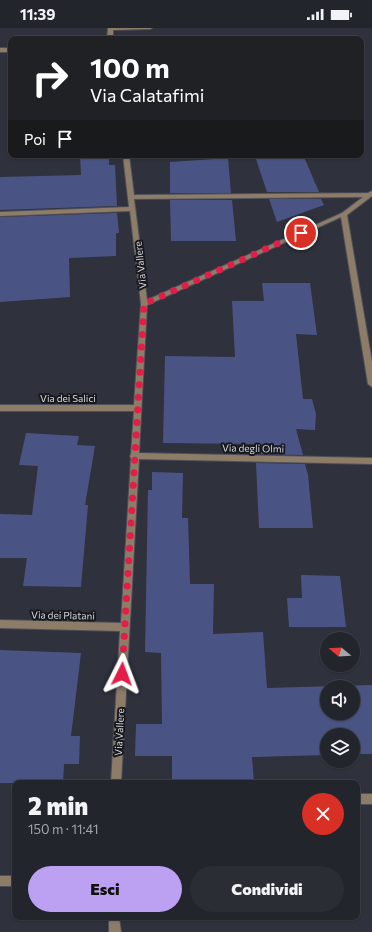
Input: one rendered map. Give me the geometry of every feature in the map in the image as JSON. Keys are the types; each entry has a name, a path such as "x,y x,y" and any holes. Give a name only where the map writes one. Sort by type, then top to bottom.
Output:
{"street":[{"path":"110,29 150,28"},
{"name":"Via Vallere","path":"116,780 144,304 126,158"},
{"path":"132,197 371,194"},
{"path":"144,304 344,214 371,194"},
{"path":"0,214 133,209"},
{"path":"344,214 372,384"},
{"name":"Via dei Salici","path":"0,408 137,408"},
{"name":"Via degli Olmi","path":"134,456 372,461"},
{"name":"Via dei Platani","path":"0,624 125,627"},
{"path":"360,799 372,799"},
{"path":"0,881 12,881"},
{"path":"114,920 115,932"}],"building":[{"path":"80,158 109,158 109,165 115,165 117,206 0,210 0,177 81,175"},
{"path":"228,158 231,193 170,193 170,162"},
{"path":"304,158 319,192 267,192 256,159"},
{"path":"269,199 321,199 324,205 277,222"},
{"path":"170,200 232,200 236,241 171,241"},
{"path":"117,213 119,233 116,233 116,256 69,258 70,297 0,302 0,217"},
{"path":"262,283 310,283 317,335 296,334 303,399 312,399 316,414 315,430 296,429 303,455 256,454 255,444 163,443 165,356 235,357 232,301 264,301"},
{"path":"26,433 79,436 77,445 95,446 85,505 88,505 81,587 23,586 27,558 0,558 0,514 32,515 38,466 19,465"},
{"path":"256,463 305,464 308,475 313,528 259,528"},
{"path":"152,472 183,473 182,518 188,518 190,584 214,584 213,634 263,632 267,688 320,686 320,720 360,720 360,685 372,685 372,754 360,754 360,728 320,728 320,755 252,757 254,780 172,780 172,756 135,756 136,724 162,724 161,653 145,652 148,490 152,490"},
{"path":"301,575 340,576 346,627 289,627 287,598 302,598"},
{"path":"0,650 81,653 71,736 80,736 79,764 64,764 63,780 12,780 12,783 0,783"}],"route":[{"path":"122,674 144,304 301,233"}]}
